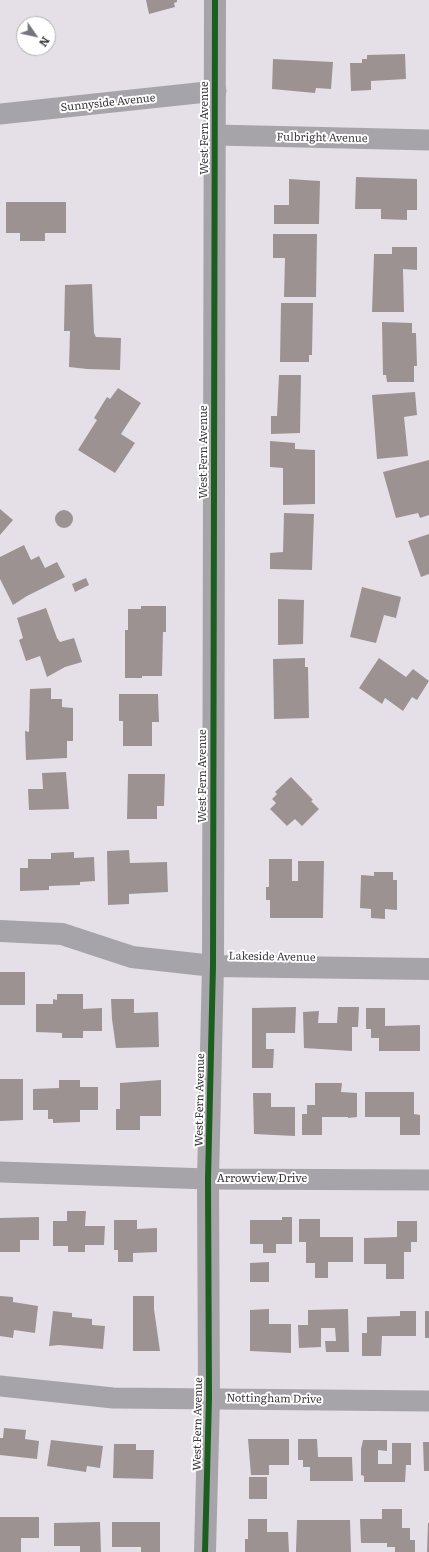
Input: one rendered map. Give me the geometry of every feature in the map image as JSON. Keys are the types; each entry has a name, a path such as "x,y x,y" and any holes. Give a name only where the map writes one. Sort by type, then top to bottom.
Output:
{"street":[{"name":"West Fern Avenue","path":"205,1552 209,1398 208,1179 213,966 216,135 215,0"},
{"name":"Sunnyside Avenue","path":"0,114 216,91"},
{"name":"Fulbright Avenue","path":"216,135 429,140"},
{"name":"Lakeside Avenue","path":"0,931 62,934 132,957 213,966 429,969"},
{"name":"Arrowview Drive","path":"0,1172 208,1179 429,1180"},
{"name":"Nottingham Drive","path":"0,1386 113,1398 429,1401"}],"building":[{"path":"146,0 177,0 177,2 174,3 175,7 149,14"},
{"path":"405,54 406,79 371,81 371,90 351,91 350,63 362,63 362,59 367,59 367,55"},
{"path":"273,59 333,62 331,89 316,88 315,93 272,89"},
{"path":"356,177 417,179 417,210 407,210 407,220 381,219 381,209 355,209"},
{"path":"289,179 320,181 319,224 274,224 274,205 289,205"},
{"path":"6,202 66,202 66,233 45,233 45,241 20,241 20,233 6,233"},
{"path":"273,234 317,234 316,297 284,297 285,258 273,258"},
{"path":"392,247 417,247 417,270 403,269 404,312 372,312 374,254 392,254"},
{"path":"92,284 94,333 96,337 121,338 120,370 69,367 70,331 64,331 65,285"},
{"path":"281,303 313,303 312,355 309,355 309,362 280,362"},
{"path":"382,322 412,323 412,333 416,333 417,366 414,366 414,382 387,382 386,375 383,375"},
{"path":"279,375 301,375 300,433 271,434 271,416 277,416"},
{"path":"118,388 141,403 121,434 135,443 115,473 78,450 97,420 94,418 107,397 110,399"},
{"path":"415,392 417,415 404,417 408,456 377,459 372,395"},
{"path":"270,441 295,443 295,449 315,450 315,504 283,505 283,468 270,467"},
{"path":"429,460 429,515 420,518 418,513 396,518 383,472"},
{"path":"0,509 13,520 0,535"},
{"path":"64,510 70,513 73,519 70,525 64,528 58,525 55,519 58,513"},
{"path":"284,513 314,514 312,570 270,569 270,553 283,552"},
{"path":"429,534 429,574 421,577 408,541"},
{"path":"24,545 31,560 39,556 45,568 57,562 65,577 27,596 13,605 0,579 0,557"},
{"path":"86,578 89,585 75,592 72,584"},
{"path":"362,587 401,597 396,618 384,615 376,643 350,637"},
{"path":"278,599 304,600 303,644 278,645"},
{"path":"141,606 166,606 166,632 163,632 162,676 125,678 125,630 128,630 128,609 141,609"},
{"path":"46,608 57,638 60,642 74,638 82,662 65,667 47,677 40,656 26,661 19,640 23,638 17,618"},
{"path":"305,658 305,667 308,667 309,718 274,719 273,659"},
{"path":"379,658 406,677 413,669 429,681 417,700 412,697 403,711 385,698 382,704 359,688"},
{"path":"51,688 51,699 62,699 62,707 73,708 73,741 67,741 67,758 26,760 25,731 29,732 30,689"},
{"path":"119,694 158,694 159,722 152,722 152,746 123,746 123,721 119,721"},
{"path":"66,772 69,809 29,810 28,789 43,789 42,773"},
{"path":"128,774 165,774 164,806 157,806 157,819 127,819"},
{"path":"291,777 313,800 311,801 319,809 302,826 295,819 287,826 270,809 276,803 272,799 277,794 275,792"},
{"path":"129,850 130,863 167,862 168,892 129,894 129,904 108,905 107,851"},
{"path":"74,852 74,858 94,857 95,881 80,882 80,885 49,886 49,890 20,891 20,868 28,868 28,859 51,859 51,853"},
{"path":"269,859 292,859 292,881 298,881 298,861 324,861 323,918 270,918 270,900 266,900 266,887 269,887"},
{"path":"374,872 393,872 393,880 397,880 397,910 385,909 385,919 371,918 371,909 360,908 361,875 374,876"},
{"path":"0,972 25,972 25,1005 0,1005"},
{"path":"57,994 83,994 83,1009 102,1008 102,1031 83,1031 83,1038 62,1038 62,1033 36,1032 36,1004 53,1004 53,999 57,1000"},
{"path":"111,999 134,999 134,1013 158,1012 159,1047 116,1048"},
{"path":"296,1007 295,1033 266,1033 266,1049 274,1049 273,1068 252,1068 252,1008"},
{"path":"338,1007 359,1007 358,1027 352,1027 352,1051 304,1048 303,1012 319,1011 318,1023 337,1023"},
{"path":"366,1008 385,1008 385,1026 420,1025 420,1051 379,1051 379,1038 371,1038 371,1029 366,1029"},
{"path":"0,1079 23,1079 23,1120 0,1121"},
{"path":"59,1080 80,1080 80,1087 98,1087 98,1110 80,1110 80,1122 53,1123 53,1119 48,1119 48,1110 33,1110 33,1089 59,1088"},
{"path":"161,1080 161,1116 140,1116 140,1130 116,1130 116,1109 120,1109 120,1083"},
{"path":"315,1083 342,1083 341,1092 357,1093 357,1117 322,1117 322,1135 302,1135 302,1114 307,1114 307,1105 315,1105"},
{"path":"365,1092 414,1092 414,1114 420,1115 420,1135 400,1135 400,1117 365,1117"},
{"path":"253,1093 271,1093 271,1107 295,1107 295,1136 254,1134"},
{"path":"67,1211 86,1211 85,1226 105,1226 104,1245 85,1245 85,1252 68,1252 68,1246 53,1246 53,1221 67,1221"},
{"path":"39,1217 39,1240 20,1240 20,1252 0,1252 0,1218"},
{"path":"282,1217 292,1217 292,1244 276,1244 276,1253 263,1253 263,1244 250,1244 250,1220 282,1220"},
{"path":"299,1219 320,1219 320,1237 353,1237 353,1262 328,1262 328,1278 315,1278 315,1263 306,1263 306,1242 299,1242"},
{"path":"114,1220 137,1220 137,1229 157,1228 157,1252 133,1253 133,1262 118,1262 118,1250 114,1250"},
{"path":"397,1221 417,1221 417,1242 411,1242 411,1252 404,1252 404,1279 386,1279 386,1264 364,1264 364,1238 397,1237"},
{"path":"269,1262 269,1282 250,1282 250,1263"},
{"path":"0,1296 13,1297 13,1302 38,1306 35,1333 14,1330 13,1338 0,1336"},
{"path":"133,1296 154,1296 154,1309 160,1351 133,1351"},
{"path":"269,1309 269,1324 291,1324 291,1353 250,1351 250,1310"},
{"path":"348,1309 349,1352 326,1352 325,1341 336,1341 335,1328 321,1328 321,1347 299,1348 298,1325 308,1325 308,1310"},
{"path":"53,1311 72,1313 72,1317 92,1319 92,1325 105,1326 103,1349 59,1345 49,1346"},
{"path":"400,1311 416,1311 416,1336 382,1336 381,1356 362,1356 362,1333 367,1333 367,1317 400,1316"},
{"path":"425,1311 429,1311 429,1338 425,1338"},
{"path":"4,1428 26,1430 25,1439 39,1441 37,1459 0,1455 0,1438 3,1438"},
{"path":"248,1439 289,1439 289,1465 269,1465 269,1475 251,1475"},
{"path":"298,1439 317,1439 318,1457 352,1457 353,1481 310,1481 310,1467 303,1467 303,1460 298,1460"},
{"path":"51,1440 103,1446 100,1468 87,1466 86,1472 47,1466"},
{"path":"363,1440 387,1440 387,1451 378,1450 378,1464 392,1464 392,1443 411,1443 411,1465 406,1465 405,1482 364,1482 364,1476 361,1475 361,1449"},
{"path":"423,1442 429,1442 429,1471 424,1471"},
{"path":"114,1444 136,1444 136,1450 154,1450 153,1479 113,1478"},
{"path":"249,1477 267,1477 267,1499 249,1499"},
{"path":"382,1509 402,1509 402,1528 410,1528 410,1540 415,1540 415,1552 395,1552 395,1547 387,1547 387,1543 361,1543 360,1519 382,1519"},
{"path":"0,1517 39,1517 39,1538 21,1538 21,1552 0,1552"},
{"path":"248,1519 267,1519 267,1532 288,1532 289,1552 245,1552 245,1539 248,1539"},
{"path":"297,1520 350,1520 351,1552 296,1552"},
{"path":"100,1522 101,1552 80,1552 80,1546 54,1546 54,1523"},
{"path":"112,1522 160,1522 160,1552 141,1552 141,1547 112,1547"},
{"path":"428,1523 429,1552 427,1552"}],"cycle path":[{"path":"205,1552 209,1398 208,1179 213,966 215,0"}]}
